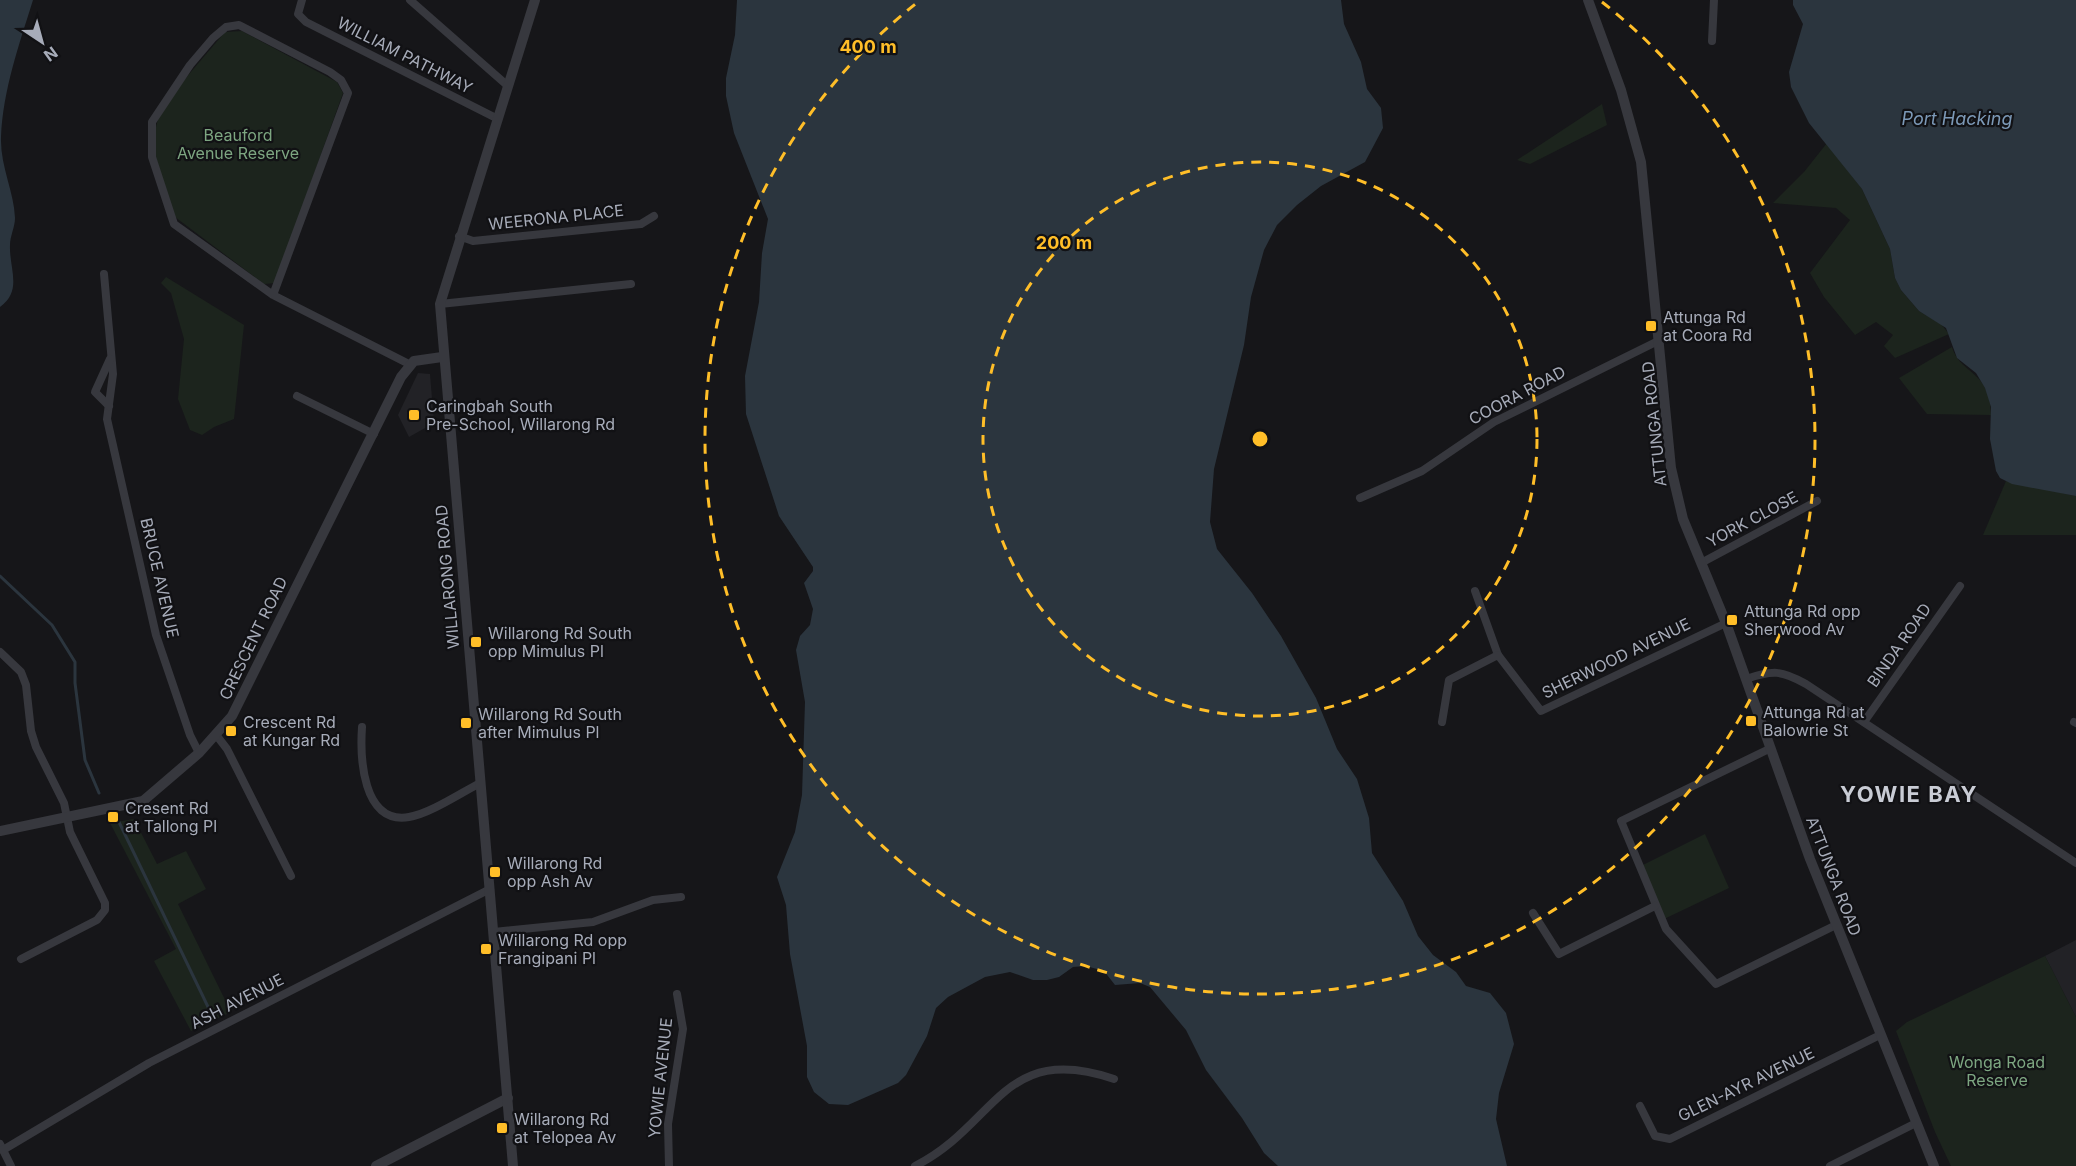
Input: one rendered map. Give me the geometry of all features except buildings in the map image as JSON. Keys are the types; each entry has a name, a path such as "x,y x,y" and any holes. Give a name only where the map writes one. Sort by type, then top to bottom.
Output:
{"street":[{"name":"WILLIAM PATHWAY","path":"302,0 298,10 299,17 498,119"},
{"path":"410,0 508,86"},
{"name":"WILLARONG ROAD","path":"513,1166 442,357 440,304 459,236 535,0"},
{"name":"ATTUNGA ROAD","path":"1588,0 1621,90 1641,162 1671,468 1683,519 1726,623 1769,749 1836,925 1934,1166"},
{"path":"1712,41 1714,0"},
{"path":"273,295 348,93 341,80 330,72 239,25 232,25 213,38 156,113 152,122 150,147 174,224 273,295 409,364 421,359 442,357"},
{"name":"WEERONA PLACE","path":"459,236 473,241 545,235 641,224 654,216"},
{"name":"BRUCE AVENUE","path":"104,274 112,391 107,419 156,635 190,735 199,753"},
{"path":"440,304 631,284"},
{"name":"COORA ROAD","path":"1360,498 1422,471 1494,422 1660,340"},
{"name":"BRUCE AVENUE","path":"109,406 95,392 111,356"},
{"name":"CRESCENT ROAD","path":"0,831 143,801 217,736 232,716 409,364"},
{"path":"297,396 374,434"},
{"name":"YORK CLOSE","path":"1701,563 1817,501"},
{"name":"BINDA ROAD","path":"1864,722 1959,586"},
{"path":"1442,722 1449,680 1498,655 1474,591"},
{"name":"SHERWOOD AVENUE","path":"1498,655 1541,711 1726,623"},
{"path":"0,652 21,672 26,685 31,731 64,803 70,832 104,897 105,910 97,920 21,959"},
{"path":"1746,679 1769,672 1783,672 1806,684 2076,863"},
{"path":"362,727 360,753 363,774 376,802 393,817 411,817 480,783"},
{"path":"217,736 227,749 291,876"},
{"path":"1769,749 1621,821 1666,929 1716,984 1836,925"},
{"name":"ASH AVENUE","path":"1,1147 149,1063 490,889"},
{"path":"494,932 593,922 653,900 681,897"},
{"path":"1533,913 1559,954 1655,906"},
{"name":"YOWIE AVENUE","path":"669,1166 668,1124 683,1029 677,994"},
{"name":"GLEN-AYR AVENUE","path":"1640,1106 1655,1136 1670,1139 1880,1035"},
{"path":"915,1166 945,1149 1008,1086 1023,1077 1040,1071 1069,1068 1114,1079"},
{"path":"376,1166 508,1098"},
{"path":"1830,1166 1916,1123"},
{"path":"1,1147 11,1166"}],"shaded area":[{"path":"418,373 430,374 434,423 409,437 398,415"},
{"path":"2076,940 2076,1017 2045,956"}],"green space":[{"name":"Beauford Avenue Reserve","path":"242,31 337,82 343,93 275,283 264,284 175,217 156,158 154,135 161,107 225,32"},
{"path":"1602,104 1607,125 1530,164 1517,160"},
{"path":"1827,143 1862,189 1890,249 1895,278 1901,290 1919,311 1941,324 1949,334 1895,358 1884,346 1893,335 1876,322 1855,335 1824,297 1810,273 1850,220 1836,208 1773,203 1804,172"},
{"path":"166,277 244,325 234,419 202,435 190,430 178,399 184,339 171,293 161,283"},
{"path":"1952,347 1961,363 1981,381 1986,389 1990,400 1991,415 1927,414 1899,378"},
{"path":"2006,481 2076,496 2076,535 1983,535"},
{"path":"134,819 157,864 186,851 206,889 178,904 231,1012 191,1031 154,961 176,949 110,823"},
{"path":"1705,834 1729,888 1662,920 1639,867"},
{"name":"Wonga Road Reserve","path":"2045,956 2076,1017 2076,1166 1951,1166 1935,1132 1896,1031 1907,1022"}],"water":[{"path":"0,0 33,0 12,68 2,119 1,148 15,218 10,245 13,286 11,294 0,307"},
{"path":"737,0 1341,0 1344,24 1361,62 1367,89 1381,108 1383,128 1365,162 1321,186 1297,205 1277,225 1264,250 1251,297 1244,345 1214,469 1210,522 1217,549 1252,593 1281,636 1316,698 1337,749 1357,779 1369,818 1372,853 1403,901 1418,936 1433,955 1456,972 1466,986 1490,993 1506,1013 1514,1044 1499,1093 1496,1119 1507,1166 1278,1166 1264,1153 1242,1118 1206,1070 1186,1030 1150,987 1140,983 1115,985 1104,971 1086,966 1073,967 1059,977 1047,980 1033,980 1010,972 985,977 948,997 936,1008 927,1036 906,1075 898,1083 848,1105 829,1104 814,1092 807,1077 807,1046 790,954 786,905 777,877 795,832 802,795 805,702 796,650 800,636 810,625 813,609 804,583 813,571 813,567 779,516 746,414 745,376 759,302 762,253 768,219 734,133 726,96 726,78 735,35"},
{"name":"Port Hacking","path":"1793,0 2076,0 2076,496 2012,484 2000,478 1996,471 1990,439 1991,407 1985,388 1976,373 1957,358 1946,328 1919,311 1901,290 1895,278 1890,249 1862,189 1809,123 1791,87 1789,72 1803,24 1793,5"}],"waterway":[{"path":"0,576 52,625 75,662 75,683 85,760 99,793"},
{"path":"118,820 210,1011"}],"place":[{"name":"Attunga Rd at Coora Rd","path":"1651,326"},
{"name":"Caringbah South Pre-School, Willarong Rd","path":"414,415"},
{"name":"Attunga Rd opp Sherwood Av","path":"1732,620"},
{"name":"Willarong Rd South opp Mimulus Pl","path":"476,642"},
{"name":"Attunga Rd at Balowrie St","path":"1751,721"},
{"name":"Willarong Rd South after Mimulus Pl","path":"466,723"},
{"name":"Crescent Rd at Kungar Rd","path":"231,731"},
{"name":"Cresent Rd at Tallong Pl","path":"113,817"},
{"name":"Willarong Rd opp Ash Av","path":"495,872"},
{"name":"Willarong Rd opp Frangipani Pl","path":"486,949"},
{"name":"Willarong Rd at Telopea Av","path":"502,1128"}],"district":[{"name":"YOWIE BAY","path":"1909,794"}]}
